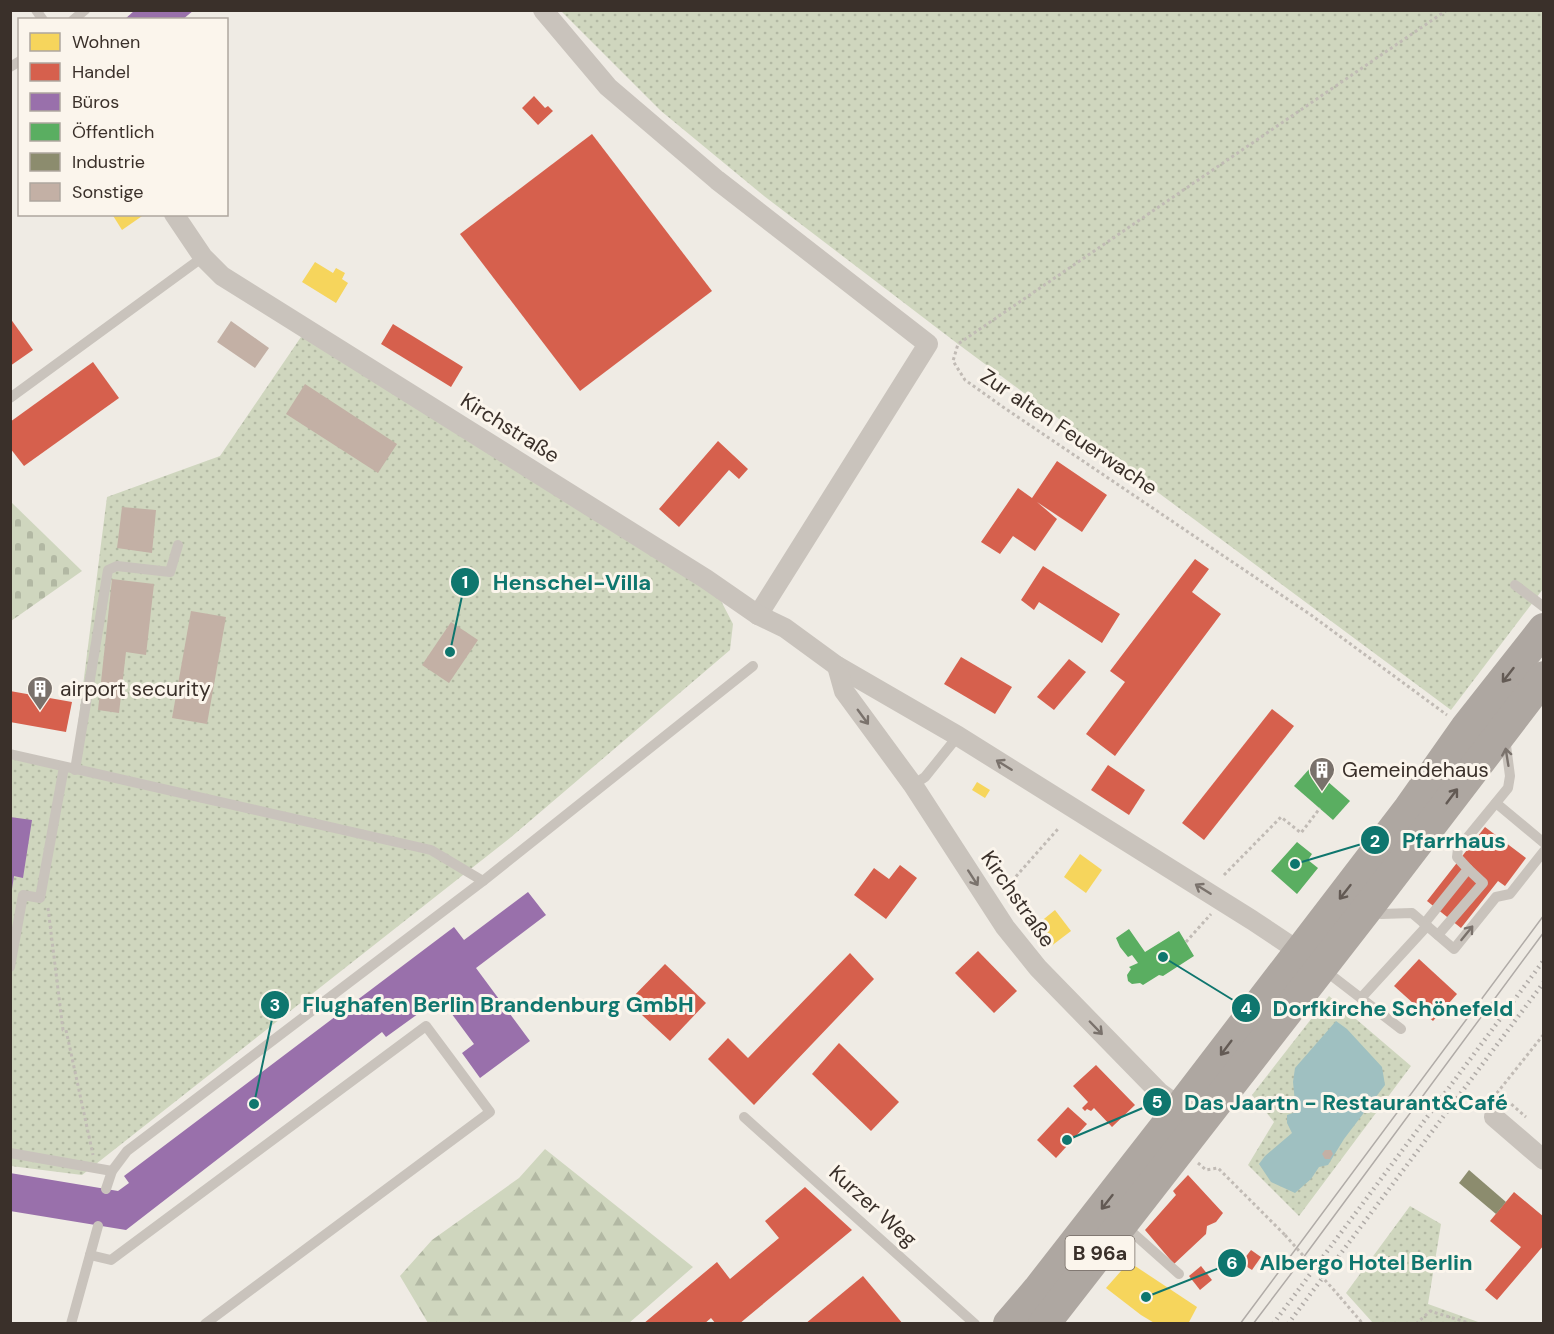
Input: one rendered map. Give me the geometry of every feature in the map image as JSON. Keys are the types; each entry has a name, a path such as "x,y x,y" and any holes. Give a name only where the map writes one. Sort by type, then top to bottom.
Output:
{"main road":[{"name":"B 96a","path":"1009,1323 1197,1107 1310,959 1409,809 1466,728 1544,629"},
{"name":"B 96a","path":"1310,959 1366,910 1504,729 1542,683"},
{"name":"B 96a","path":"1044,1323 1123,1224 1189,1150 1197,1107"}],"street":[{"path":"543,10 617,95 717,180 928,344 758,615"},
{"name":"Kirchstraße","path":"175,216 203,257 222,276 686,567 758,615 785,628 837,666 958,736 1310,959"},
{"name":"Kirchstraße","path":"837,666 844,691 913,785 999,919 1038,968 1154,1087 1170,1100 1197,1107"},
{"path":"1494,1117 1544,1160"}],"lane":[{"path":"10,398 203,257"},
{"path":"75,770 108,570 117,566 170,572 178,545"},
{"path":"1515,585 1544,607"},
{"path":"106,1189 112,1171 127,1151 483,881 753,666"},
{"path":"1438,935 1483,883 1457,857 1458,849 1508,788 1510,776 1504,729"},
{"path":"913,785 924,777 958,736"},
{"path":"10,754 431,850 483,881"},
{"path":"10,967 23,895 40,898 64,767"},
{"path":"1496,802 1544,843"},
{"path":"1366,910 1381,914 1412,913 1454,948 1496,897 1510,894 1544,850"},
{"path":"1361,998 1426,925 1468,869"},
{"path":"1310,959 1401,1029"},
{"path":"90,1255 111,1260 426,1026 490,1112 205,1323"},
{"name":"Kurzer Weg","path":"744,1117 975,1323"},
{"path":"10,1153 112,1171"},
{"path":"1123,1224 1179,1274"},
{"path":"71,1323 98,1226"}],"path":[{"name":"Zur alten Feuerwache","path":"1447,10 958,344 953,362 965,380 993,400 1311,615 1466,728"},
{"path":"1224,875 1281,817 1301,833 1320,808"},
{"path":"1002,893 1058,828"},
{"path":"40,898 47,904 63,1030 66,1030 96,1168"},
{"path":"1186,942 1212,912 1219,900"},
{"path":"1494,1117 1486,1109 1499,1088 1544,1034"},
{"path":"1189,1150 1206,1170 1218,1168 1285,1235 1363,1323"},
{"path":"1416,1323 1430,1311 1472,1323"}],"green space":[{"path":"561,11 1543,11 1543,589 1451,710 958,344 764,196 661,111"},
{"path":"303,334 718,595 733,624 730,650 510,838 82,1175 11,1166 11,759 73,764 107,497 220,456"},
{"path":"10,501 82,571 11,621 10,621"},
{"path":"1329,996 1411,1066 1299,1216 1248,1165 1274,1122 1252,1095"},
{"path":"545,1149 693,1267 629,1323 428,1323 400,1276 432,1240 519,1178"},
{"path":"1410,1206 1441,1224 1428,1304 1481,1323 1373,1323 1346,1293"}],"water":[{"path":"1336,1021 1347,1029 1382,1067 1385,1085 1344,1139 1328,1165 1319,1167 1311,1179 1295,1193 1271,1182 1259,1164 1292,1133 1287,1123 1287,1115 1296,1112 1293,1082 1295,1068"}],"building: Wohnen":[{"path":"113,216 142,216 122,230"},
{"path":"315,262 333,273 336,268 345,273 342,279 348,283 336,303 302,282"},
{"path":"977,782 990,790 985,798 972,790"},
{"path":"1080,854 1102,870 1086,893 1064,877"},
{"path":"1055,910 1071,931 1050,947 1034,927"},
{"path":"1129,1262 1197,1307 1188,1324 1156,1324 1106,1288"}],"building: Handel":[{"path":"534,96 545,108 548,106 553,111 538,125 522,108"},
{"path":"592,134 712,291 580,391 460,234"},
{"path":"10,318 33,350 10,366"},
{"path":"393,324 463,367 451,387 381,344"},
{"path":"93,362 119,398 24,466 10,448 10,422"},
{"path":"718,441 748,469 739,479 729,470 679,527 659,509"},
{"path":"1057,461 1107,495 1082,532 1037,502 1057,519 1035,551 1013,536 1000,554 981,542 1018,488 1032,498"},
{"path":"1195,559 1209,569 1192,592 1221,614 1115,756 1086,734 1125,682 1110,671"},
{"path":"1043,566 1120,614 1102,643 1039,602 1034,610 1021,600"},
{"path":"961,657 1012,687 995,714 944,684"},
{"path":"1069,659 1086,672 1054,710 1037,697"},
{"name":"airport security","path":"10,691 72,702 66,732 10,722"},
{"path":"1272,709 1294,726 1204,840 1182,823"},
{"path":"1108,765 1145,790 1129,815 1091,790"},
{"path":"1485,827 1526,858 1505,886 1498,881 1461,928 1427,901"},
{"path":"900,865 917,878 886,919 854,895 874,868 889,879"},
{"path":"978,951 1017,991 994,1013 955,973"},
{"path":"850,953 874,979 754,1105 708,1059 728,1038 748,1058"},
{"path":"1419,959 1457,994 1433,1021 1394,986"},
{"path":"665,964 706,1003 670,1041 628,1002"},
{"path":"839,1043 899,1102 871,1131 812,1074"},
{"path":"1096,1065 1135,1105 1112,1127 1094,1108 1091,1111 1087,1109 1085,1111 1082,1108 1088,1102 1073,1086"},
{"path":"1068,1107 1087,1124 1056,1158 1037,1140"},
{"path":"1188,1175 1223,1213 1216,1222 1207,1226 1206,1234 1174,1264 1145,1230 1176,1195 1173,1191"},
{"path":"805,1187 852,1230 739,1324 716,1324 711,1318 704,1324 643,1324 717,1262 730,1279 779,1238 765,1221"},
{"path":"1514,1192 1544,1217 1544,1245 1497,1300 1485,1290 1521,1247 1490,1221"},
{"path":"1251,1250 1261,1257 1252,1270 1241,1263"},
{"path":"1201,1266 1212,1280 1200,1290 1189,1276"},
{"path":"863,1276 903,1324 805,1324"}],"building: Büros":[{"path":"135,10 194,10 184,18 126,18"},
{"path":"10,817 32,820 23,878 14,876 12,889"},
{"path":"528,892 546,915 476,968 530,1041 480,1078 462,1053 474,1044 440,998 386,1037 382,1032 126,1230 10,1211 10,1173 118,1191 129,1183 124,1176 454,927 464,940"}],"building: Öffentlich":[{"name":"Gemeindehaus","path":"1311,767 1350,801 1333,820 1294,786"},
{"path":"1297,842 1312,854 1308,860 1318,868 1297,894 1271,871"},
{"path":"1129,929 1145,952 1179,931 1194,956 1163,976 1159,975 1143,985 1132,984 1128,981 1127,975 1131,969 1129,967 1138,963 1132,955 1128,957 1116,938"}],"building: Industrie":[{"path":"1469,1170 1506,1202 1496,1214 1459,1183"}],"building: Sonstige":[{"path":"231,321 269,348 255,368 217,342"},
{"path":"305,384 397,444 378,473 286,414"},
{"path":"122,507 156,510 152,553 117,548"},
{"path":"112,579 154,584 146,655 126,652 119,713 98,710"},
{"path":"191,611 226,617 207,724 172,718"},
{"path":"451,622 478,640 449,683 422,665"},
{"path":"1325,1150 1331,1150 1333,1154 1330,1159 1325,1159 1322,1154"}],"tram line":[{"path":"1240,1324 1544,915"},
{"path":"1253,1324 1544,932"}],"railway":[{"path":"1273,1324 1544,960"},
{"path":"1288,1324 1544,982"}],"place":[{"name":"Henschel-Villa","path":"450,652"},
{"name":"airport security","path":"40,712"},
{"name":"Gemeindehaus","path":"1322,793"},
{"name":"Pfarrhaus","path":"1295,864"},
{"name":"Dorfkirche Schönefeld","path":"1163,957"},
{"name":"Flughafen Berlin Brandenburg GmbH","path":"254,1104"},
{"name":"Das Jaartn - Restaurant&Café","path":"1067,1140"},
{"name":"Albergo Hotel Berlin","path":"1146,1297"}]}
